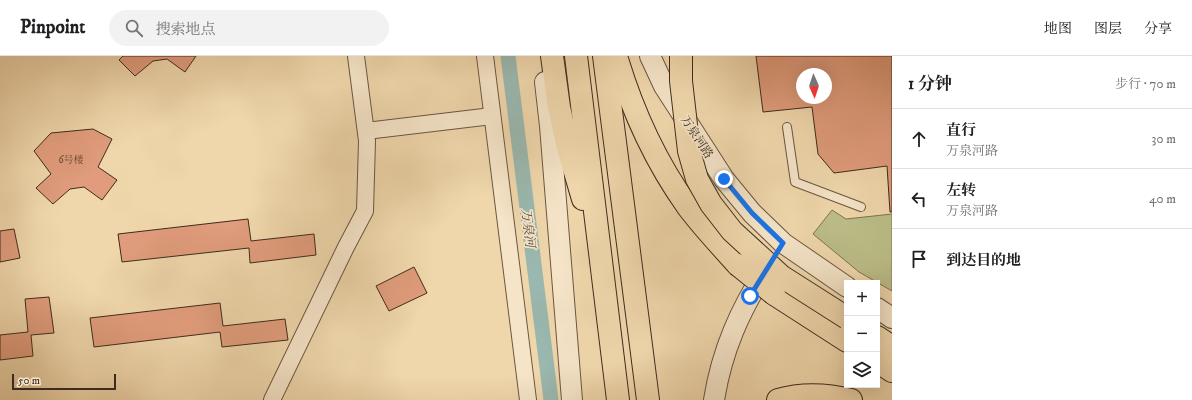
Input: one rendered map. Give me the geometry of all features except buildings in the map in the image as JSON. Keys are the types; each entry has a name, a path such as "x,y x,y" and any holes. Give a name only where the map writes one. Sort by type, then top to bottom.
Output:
{"highway":[{"path":"552,56 568,148 602,266"},
{"path":"576,56 618,400"},
{"path":"604,56 648,400"},
{"path":"616,56 640,125 663,168 688,207 738,265 774,294 844,339"},
{"path":"681,56 681,81 689,151 696,179 711,204 732,231 781,276 844,316"},
{"path":"604,400 607,304"},
{"path":"880,339 892,347"},
{"path":"880,363 892,371"},
{"path":"778,400 814,395 834,396 851,400"}],"street":[{"path":"272,400 346,247 366,212 367,141 356,56"},
{"path":"485,56 528,400"},
{"path":"542,56 550,126 572,400"},
{"name":"万泉河路","path":"650,56 664,86 724,179 752,213 783,243 844,285"},
{"path":"366,131 492,116"},
{"path":"714,400 723,355 736,322 750,296 783,243"},
{"path":"880,310 892,318"}],"lane":[{"path":"787,127 795,182 861,206"}],"green space":[{"path":"832,210 846,219 892,214 892,291 880,284 880,280 873,280 859,272 813,234"}],"waterway":[{"name":"万泉河","path":"508,56 551,400"}],"route":[{"path":"724,179 752,213 783,243 750,296"}]}
